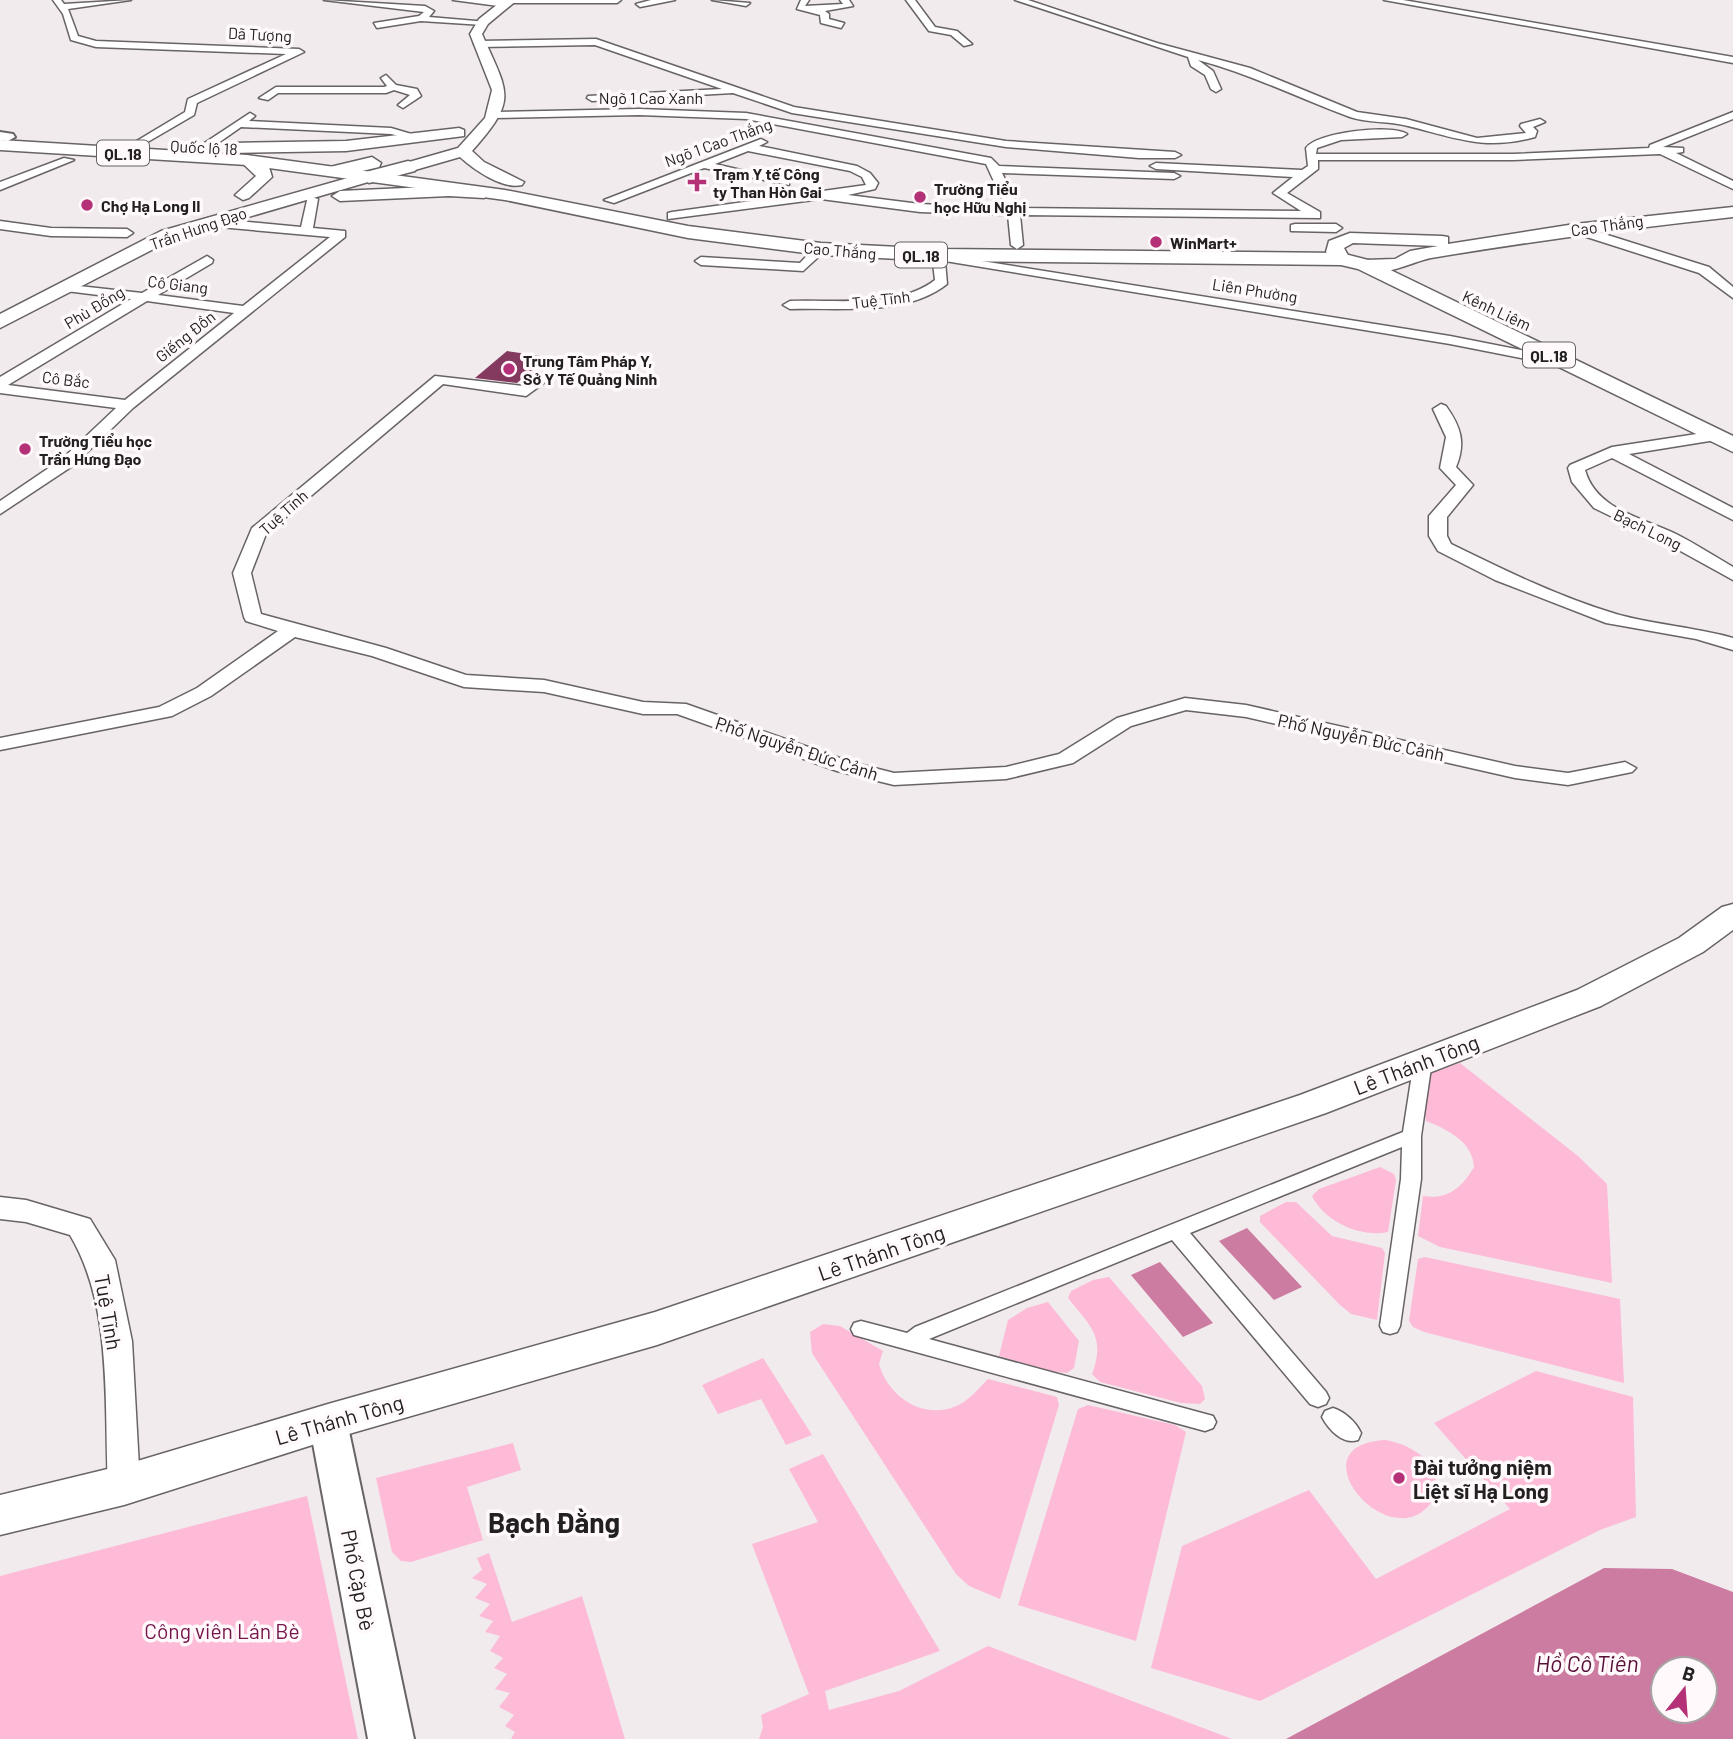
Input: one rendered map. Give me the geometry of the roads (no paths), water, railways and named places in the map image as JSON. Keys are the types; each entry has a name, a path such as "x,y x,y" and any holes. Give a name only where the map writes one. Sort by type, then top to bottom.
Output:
{"highway":[{"path":"337,171 408,167"}],"main road":[{"path":"408,167 463,152 493,112 499,90 476,34 483,22 507,1"},
{"path":"229,148 346,146 458,133 493,112"},
{"name":"Trần Hưng Đạo","path":"0,323 167,235 371,170 432,147 458,133"},
{"name":"Quốc lộ 18","path":"2,139 207,146 371,170"},
{"name":"Quốc lộ 18","path":"2,139 247,160 337,171"},
{"path":"463,152 510,188"},
{"path":"243,195 264,177 263,170 247,160"},
{"name":"Cao Thắng","path":"408,167 510,188 688,232 821,249 938,255 983,250 1341,243 1378,238 1481,244"},
{"name":"Cao Thắng","path":"371,170 610,200 673,216 818,236 983,250 1015,227 1341,243"},
{"name":"Trần Hưng Đạo","path":"96,247 127,233 243,195 337,171"},
{"path":"283,200 510,188"},
{"name":"Cao Thắng","path":"1365,265 1387,266 1481,244 1575,229 1733,212"},
{"path":"127,233 167,235"},
{"name":"Cao Thắng","path":"1378,238 1410,247 1412,258"},
{"name":"Kênh Liêm","path":"1341,243 1365,245 1412,258 1441,284 1727,434"},
{"name":"Kênh Liêm","path":"1341,243 1365,265 1566,363 1727,434"},
{"name":"Lê Thánh Tông","path":"0,1515 124,1485 328,1422 656,1328 1313,1104 1588,998 1691,946 1733,914"}],"street":[{"path":"59,3 127,0"},
{"path":"331,1 352,0"},
{"path":"457,0 617,0"},
{"path":"640,4 671,0"},
{"path":"716,0 746,3"},
{"path":"805,0 800,7 825,14 824,21 841,25"},
{"path":"811,10 849,6 844,0"},
{"path":"910,0 932,29 954,33 967,44"},
{"path":"1019,0 1247,71 1355,115 1406,122 1468,140 1506,140 1531,135 1532,131 1525,125 1540,122"},
{"path":"1388,0 1733,60"},
{"path":"331,1 429,10 422,18"},
{"name":"Dã Tượng","path":"59,3 71,22 75,38 96,44 299,52 192,101 190,113 139,144"},
{"path":"377,25 422,18 483,22"},
{"path":"479,44 596,42 792,110 1006,144 1139,155 1175,155"},
{"path":"1194,55 1194,64 1209,73 1216,89"},
{"path":"264,98 276,90 360,92 390,82 413,91 416,96 403,104"},
{"path":"586,99 741,92"},
{"path":"493,112 520,102"},
{"path":"207,146 255,112"},
{"name":"Ngõ 1 Cao Xanh","path":"493,112 719,114 993,163"},
{"path":"570,130 580,114"},
{"path":"1732,176 1654,147 1665,140 1733,115"},
{"name":"Ngõ 1 Cao Thắng","path":"784,135 838,118"},
{"path":"239,124 391,131 420,138"},
{"path":"1311,157 1513,157 1679,150 1733,125"},
{"path":"1341,243 1315,215 1279,193 1314,167 1311,157 1314,145 1321,140 1437,131"},
{"name":"Ngõ 1 Cao Thắng","path":"610,200 771,139"},
{"path":"993,163 1006,144"},
{"path":"673,216 871,187 872,183 866,175 853,168 745,147"},
{"path":"1679,150 1732,176"},
{"path":"2,184 68,160"},
{"path":"993,163 1306,174"},
{"path":"993,163 1294,183"},
{"path":"993,163 1015,227"},
{"path":"702,164 785,183"},
{"path":"818,195 920,208 1015,227 1315,215"},
{"path":"208,222 306,231 312,199"},
{"path":"0,225 51,232 127,233"},
{"path":"1575,229 1704,270 1733,294"},
{"name":"Giếng Đồn","path":"0,509 68,462 128,405 341,234 306,231"},
{"path":"51,232 96,247"},
{"path":"701,261 803,267 821,249"},
{"name":"Tuệ Tĩnh","path":"790,305 892,300 926,293 942,281 938,255"},
{"name":"Liên Phường","path":"938,255 968,263 1437,338 1566,363"},
{"name":"Phù Đổng","path":"0,386 207,260"},
{"name":"Cô Giang","path":"66,287 245,310"},
{"path":"440,379 454,368"},
{"path":"440,379 526,391 543,377"},
{"name":"Tuệ Tĩnh","path":"292,630 253,617 249,606 242,573 258,532 440,379"},
{"name":"Cô Bắc","path":"0,386 128,405"},
{"path":"1441,409 1454,428 1457,440 1448,468 1465,485 1438,516 1438,536 1444,547 1501,576 1613,619 1699,634 1733,644"},
{"name":"Bạch Long","path":"1727,434 1612,452 1576,468 1577,479 1583,488 1606,509 1671,539 1733,575"},
{"path":"1612,452 1733,514"},
{"path":"0,744 165,712 204,692 292,630"},
{"name":"Phố Nguyễn Đức Cảnh","path":"292,630 379,652 464,681 544,686 643,708 679,708 844,767 894,779 1006,773 1066,759 1124,722 1185,704 1246,710 1529,774 1568,779 1625,768"},
{"path":"1390,1326 1411,1179 1412,1136 1423,1061"},
{"path":"911,1342 922,1333 1412,1136"},
{"name":"Tuệ Tĩnh","path":"0,1208 26,1211 80,1227 100,1260 117,1341 124,1485"},
{"path":"1176,1231 1318,1398"},
{"path":"861,1329 1205,1422"},
{"path":"1333,1417 1350,1433"},
{"name":"Phố Cặp Bè","path":"328,1422 391,1739"}],"water":[{"path":"1247,1228 1302,1287 1274,1300 1219,1241"},
{"path":"1160,1262 1213,1323 1183,1337 1131,1275"},
{"name":"Hồ Cô Tiên","path":"1604,1568 1672,1569 1733,1592 1733,1739 1286,1739"}],"place":[{"name":"Trạm Y tế Công ty Than Hòn Gai","path":"697,182"},
{"name":"Trường Tiểu học Hữu Nghị","path":"920,197"},
{"name":"Chợ Hạ Long II","path":"87,205"},
{"name":"WinMart+","path":"1156,242"},
{"name":"Trung Tâm Pháp Y, Sở Y Tế Quảng Ninh","path":"509,369"},
{"name":"Trường Tiểu học Trần Hưng Đạo","path":"25,449"},
{"name":"Đài tưởng niệm Liệt sĩ Hạ Long","path":"1399,1478"}],"district":[{"name":"Bạch Đằng","path":"554,1522"}],"park label":[{"name":"Công viên Lán Bè","path":"222,1630"}]}
